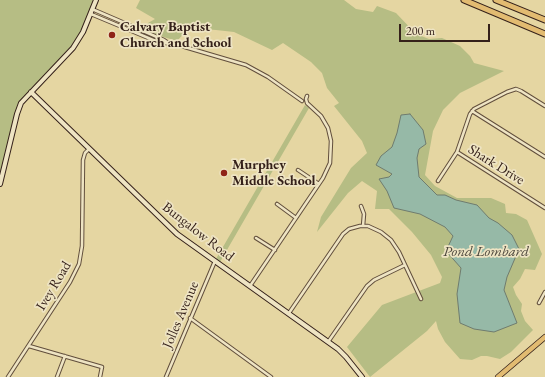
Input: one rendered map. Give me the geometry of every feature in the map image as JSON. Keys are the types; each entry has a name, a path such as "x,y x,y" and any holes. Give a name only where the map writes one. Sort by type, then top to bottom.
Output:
{"highway":[{"path":"464,0 545,34"},
{"path":"496,0 545,20"}],"main road":[{"path":"498,377 545,337"}],"street":[{"path":"0,184 19,109 23,100 73,48 83,32 96,0"},
{"path":"92,11 164,40 167,43 242,63 262,73 302,101"},
{"path":"438,181 457,152 472,111 478,106 514,89 522,91 545,106"},
{"name":"Bungalow Road","path":"31,92 177,234 328,342 346,357 362,377"},
{"path":"250,286 319,184 330,163 332,153 328,128 321,116 307,103 307,96"},
{"path":"472,111 545,157"},
{"name":"Ivey Road","path":"8,377 70,282 79,264 82,237 83,160 85,153 89,149"},
{"name":"Shark Drive","path":"457,152 545,208"},
{"path":"298,170 319,184"},
{"path":"277,204 296,218"},
{"path":"361,206 364,214 363,226"},
{"path":"289,314 343,234 353,227 363,226 388,236 393,242 405,265 420,299"},
{"path":"256,238 275,250"},
{"name":"Jolles Avenue","path":"166,377 215,261"},
{"path":"328,342 367,286 405,265"},
{"path":"539,303 545,292"},
{"path":"190,318 271,377"},
{"path":"28,346 102,367 100,377"},
{"path":"57,377 65,356"}],"green space":[{"path":"0,0 96,0 87,22 68,55 23,100 0,174"},
{"path":"140,0 344,0 356,9 373,12 377,6 396,13 416,34 429,39 442,38 460,46 470,56 474,63 504,71 460,93 443,110 433,131 425,175 435,186 457,198 491,198 505,204 506,213 516,214 527,220 542,254 535,270 525,269 520,279 513,287 522,304 521,311 525,321 533,330 511,352 500,359 481,356 472,360 460,359 445,342 438,329 436,321 427,331 370,377 347,347 382,305 440,283 442,277 431,255 412,232 389,209 375,209 377,191 362,181 348,193 317,232 321,217 351,168 367,153 362,141 334,106 339,103 327,88 322,73 311,62 283,43 272,50 234,32 189,28 177,41 157,35 147,30 148,23 155,19 136,8"},
{"path":"305,105 309,108 220,262 216,259"}],"water":[{"name":"Pond Lombard","path":"410,114 423,130 426,144 419,149 417,158 419,177 437,195 445,195 456,200 477,205 489,218 498,223 512,235 519,249 507,277 504,290 517,323 494,332 474,329 460,323 457,294 461,268 446,251 453,236 445,227 420,214 394,208 387,191 379,179 389,177 392,174 376,165 381,156 392,147 401,115"}],"place":[{"name":"Calvary Baptist Church and School","path":"112,35"},
{"name":"Murphey Middle School","path":"224,173"}]}
